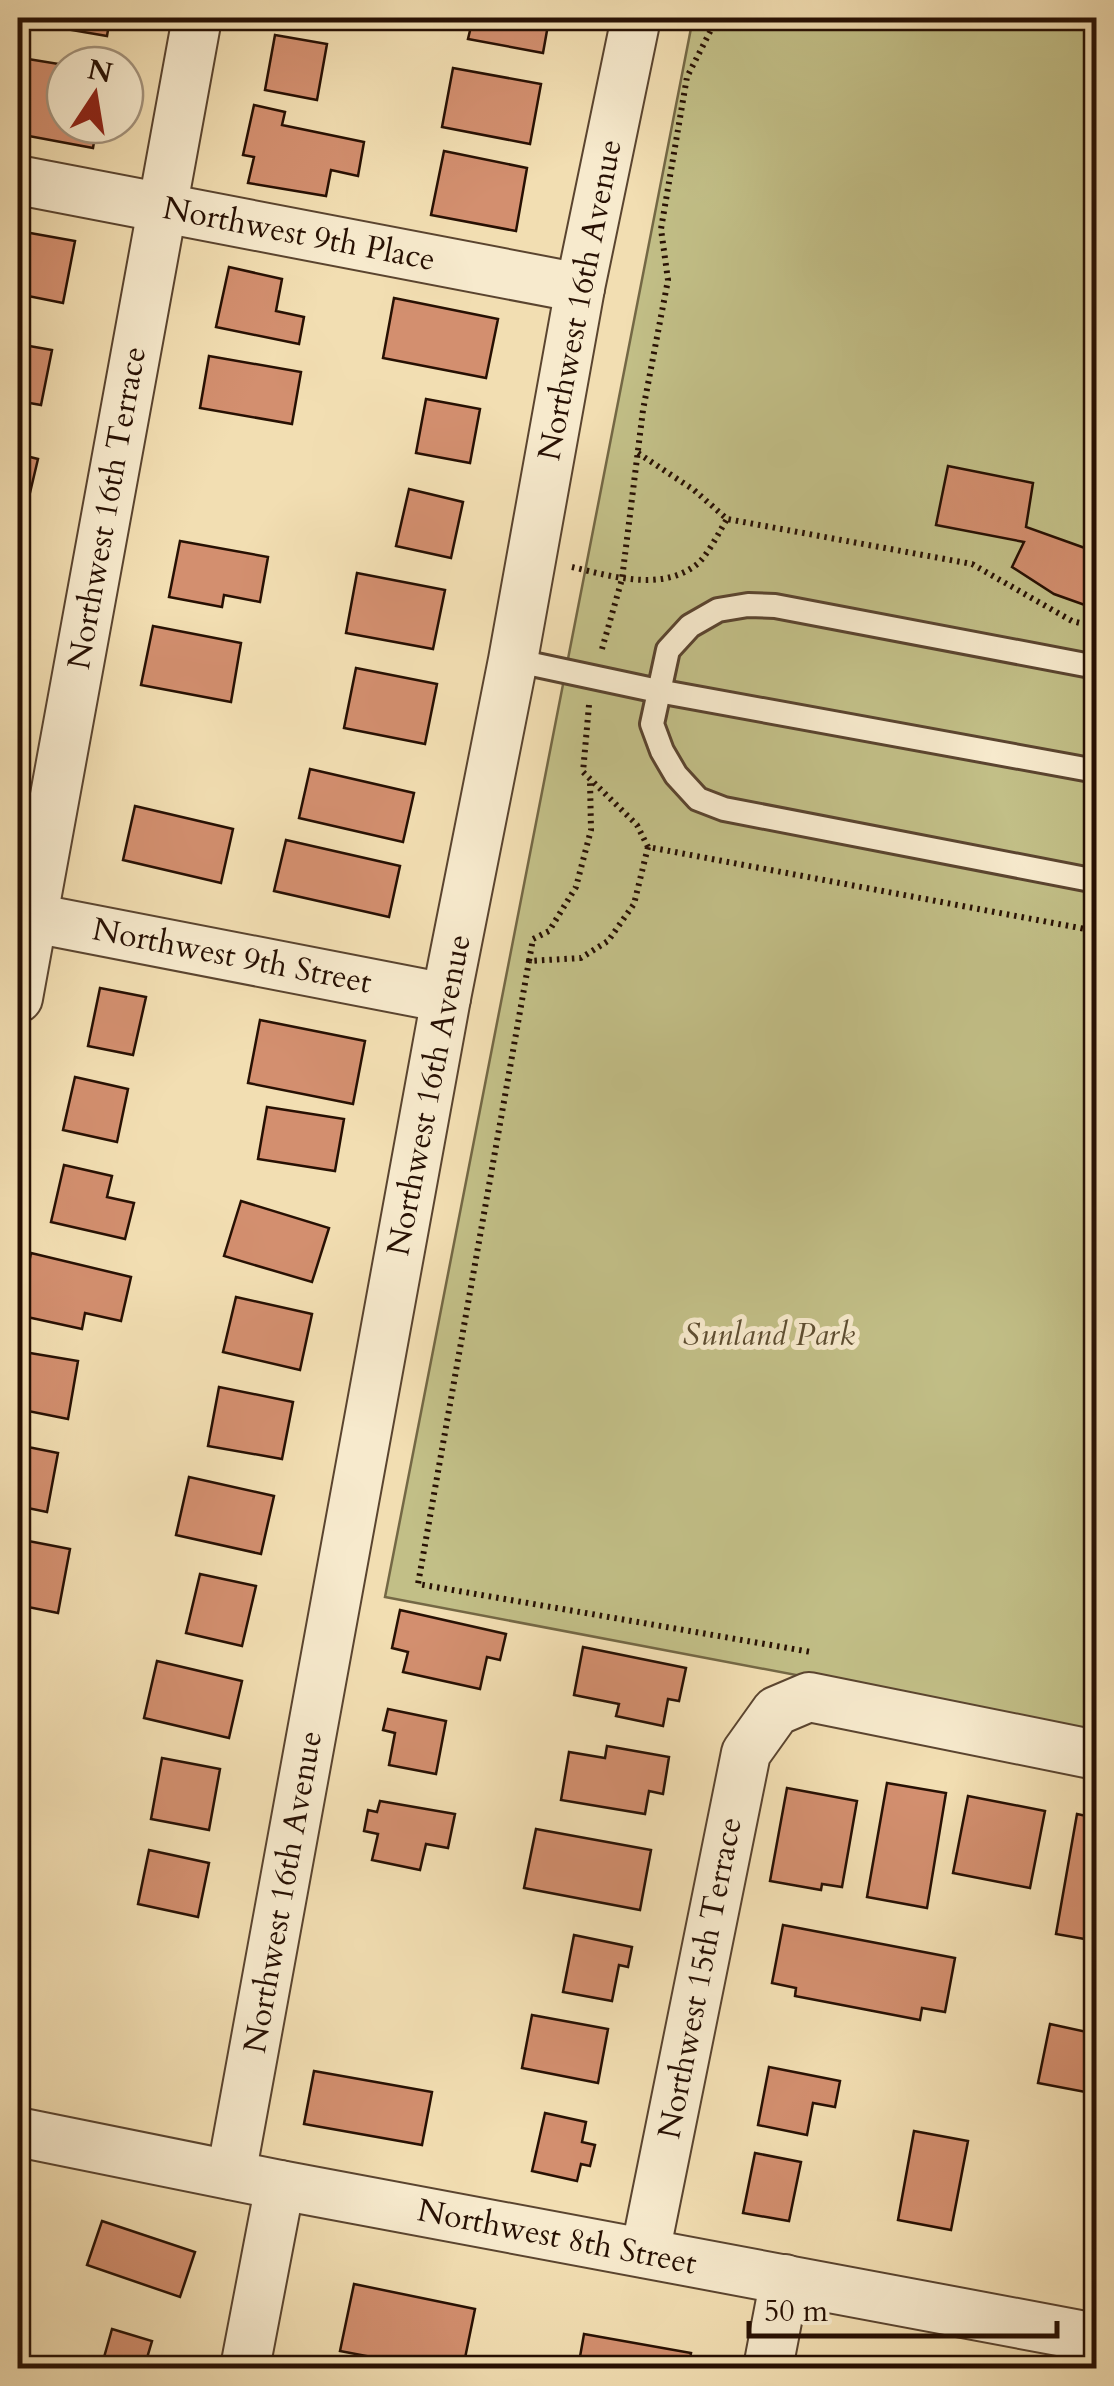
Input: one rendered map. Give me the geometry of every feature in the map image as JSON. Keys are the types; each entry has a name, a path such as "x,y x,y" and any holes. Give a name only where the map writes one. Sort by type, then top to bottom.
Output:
{"street":[{"name":"Northwest 16th Terrace","path":"18,998 25,916 197,18"},
{"name":"Northwest 16th Avenue","path":"231,2175 446,998 580,288 636,18"},
{"name":"Northwest 9th Place","path":"18,180 580,288"},
{"name":"Northwest 9th Street","path":"25,916 446,998"},
{"name":"Northwest 15th Terrace","path":"645,2253 746,1753 776,1711 809,1697 1096,1755"},
{"name":"Northwest 8th Street","path":"18,2132 1096,2338"},
{"path":"245,2368 280,2185"},
{"path":"768,2368 785,2279"}],"lane":[{"path":"1096,667 748,604 718,610 690,626 668,650 652,724 676,774 698,799 724,809 1096,880"},
{"path":"512,660 658,692 1096,771"}],"path":[{"path":"638,453 694,490 728,520 972,564 1072,621 1096,627"},
{"path":"564,566 622,579 648,581 672,576 698,565 728,520"},
{"path":"590,780 591,830 576,886 550,931 532,939 418,1584 824,1654"},
{"path":"529,962 581,958 608,940 634,904 648,847"}],"green space":[{"name":"Sunland Park","path":"693,18 1096,18 1096,1732 385,1597"}],"building":[{"path":"62,18 110,18 107,36 60,28"},
{"path":"473,18 562,18 560,28 548,25 543,53 468,39"},
{"path":"275,35 327,44 317,100 265,90"},
{"path":"28,59 45,62 45,139 18,134"},
{"path":"453,68 541,84 530,144 442,127"},
{"path":"254,105 285,112 282,125 364,142 358,176 331,170 326,196 248,183 254,157 243,155"},
{"path":"444,151 527,168 516,231 431,215"},
{"path":"19,231 75,241 63,303 18,294"},
{"path":"229,267 282,279 276,311 304,317 299,344 216,327"},
{"path":"394,298 498,319 486,378 383,358"},
{"path":"18,344 52,350 41,405 18,401"},
{"path":"209,356 301,372 292,424 200,408"},
{"path":"426,399 480,409 470,463 416,453"},
{"path":"18,454 38,459 24,518 18,516"},
{"path":"948,466 1033,483 1026,527 1096,552 1096,609 1054,594 1012,567 1024,542 936,525"},
{"path":"409,489 463,502 451,558 396,546"},
{"path":"180,541 268,557 260,602 224,595 222,607 169,597"},
{"path":"357,573 445,590 433,649 346,633"},
{"path":"153,626 241,643 231,702 141,685"},
{"path":"356,668 437,684 425,744 344,728"},
{"path":"310,769 414,793 403,842 299,818"},
{"path":"135,806 233,829 221,883 123,860"},
{"path":"286,840 400,866 389,917 274,891"},
{"path":"100,988 146,997 133,1055 88,1046"},
{"path":"260,1020 365,1041 353,1104 248,1083"},
{"path":"75,1077 128,1089 117,1142 63,1130"},
{"path":"267,1107 344,1119 335,1171 258,1159"},
{"path":"64,1165 112,1176 107,1197 134,1203 125,1239 51,1222"},
{"path":"241,1201 329,1228 312,1282 224,1256"},
{"path":"31,1253 131,1277 121,1321 85,1313 82,1329 18,1315"},
{"path":"236,1297 312,1314 300,1370 223,1352"},
{"path":"18,1351 78,1361 68,1419 18,1409"},
{"path":"219,1387 293,1402 282,1459 208,1446"},
{"path":"18,1445 58,1453 47,1512 18,1506"},
{"path":"189,1477 274,1496 261,1554 176,1535"},
{"path":"18,1539 70,1549 58,1613 18,1605"},
{"path":"200,1574 256,1586 242,1646 186,1633"},
{"path":"400,1610 506,1634 500,1660 487,1657 480,1689 403,1672 408,1652 392,1648"},
{"path":"583,1647 686,1668 679,1701 668,1699 663,1726 616,1716 619,1704 574,1695"},
{"path":"157,1661 242,1681 229,1738 144,1718"},
{"path":"388,1709 446,1721 436,1774 389,1765 395,1733 383,1730"},
{"path":"607,1746 669,1757 663,1794 649,1791 645,1814 561,1800 569,1752 605,1758"},
{"path":"162,1758 220,1769 209,1830 151,1819"},
{"path":"887,1783 946,1793 927,1908 867,1897"},
{"path":"787,1788 857,1801 842,1887 822,1884 821,1890 770,1881"},
{"path":"968,1796 1045,1811 1030,1888 953,1873"},
{"path":"380,1801 455,1814 448,1848 426,1844 420,1870 372,1860 378,1834 364,1831 368,1810 377,1812"},
{"path":"1077,1814 1096,1818 1096,1941 1056,1934"},
{"path":"536,1829 651,1850 640,1910 524,1888"},
{"path":"149,1850 209,1863 198,1917 138,1904"},
{"path":"783,1925 955,1958 945,2012 922,2008 920,2020 795,1996 796,1988 772,1983"},
{"path":"574,1935 632,1947 628,1967 619,1965 612,2001 563,1992"},
{"path":"532,2015 608,2029 598,2083 522,2068"},
{"path":"1050,2024 1096,2034 1096,2094 1038,2083"},
{"path":"769,2067 840,2081 835,2107 813,2103 807,2135 758,2125"},
{"path":"314,2071 432,2092 422,2145 304,2124"},
{"path":"545,2113 586,2122 582,2142 595,2145 590,2166 581,2164 577,2181 532,2171"},
{"path":"914,2131 968,2141 951,2230 898,2220"},
{"path":"755,2153 801,2162 789,2221 743,2213"},
{"path":"102,2221 195,2252 180,2297 87,2265"},
{"path":"354,2284 475,2309 463,2368 429,2368 340,2351"},
{"path":"112,2329 152,2341 144,2368 101,2368"},
{"path":"584,2334 691,2353 688,2368 578,2368"}]}
